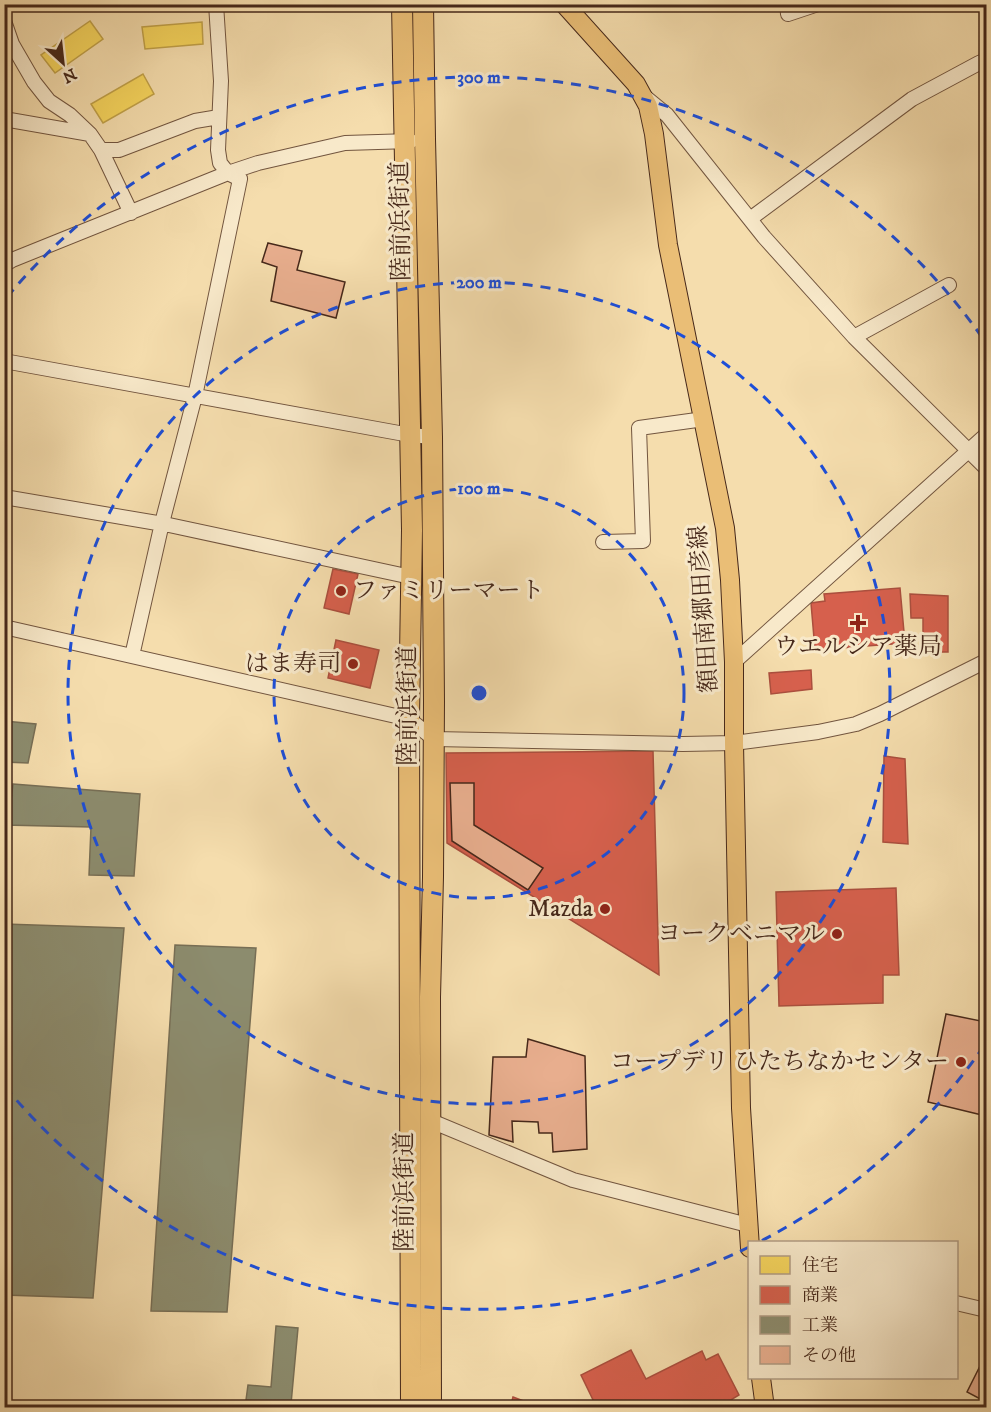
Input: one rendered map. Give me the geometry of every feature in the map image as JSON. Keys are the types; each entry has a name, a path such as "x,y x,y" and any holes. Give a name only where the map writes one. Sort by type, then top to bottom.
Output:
{"highway":[{"name":"陸前浜街道","path":"402,4 412,530 409,719 411,1407"},
{"name":"陸前浜街道","path":"423,4 432,437 434,738 430,997 431,1407"}],"main road":[{"name":"額田南郷田彦線","path":"564,4 628,75 648,106 668,244 725,528 734,662 741,1108 749,1241"},
{"path":"761,1379 765,1407"}],"street":[{"path":"132,656 162,523 195,396 240,179 228,173 220,163 218,150 221,81 216,4"},
{"path":"787,4 788,14 818,4"},
{"path":"4,21 12,45 34,82 49,101 70,115 90,134 101,150 131,213"},
{"path":"750,219 912,99 987,60"},
{"path":"643,96 667,116 764,237 854,337 987,468"},
{"path":"101,150 119,150 195,121 219,117"},
{"path":"4,119 90,134"},
{"path":"4,265 228,173 258,163 345,143 425,139"},
{"path":"854,337 949,285"},
{"path":"4,361 410,435 432,437"},
{"path":"603,542 643,541 639,428 704,419"},
{"path":"734,662 987,435"},
{"path":"4,497 162,523 411,577"},
{"path":"4,627 409,719 434,738 471,740 734,743 818,732 856,724 880,714 987,661"},
{"path":"430,1121 573,1180 748,1225"},
{"path":"958,1303 987,1310"}],"building: 住宅":[{"path":"90,21 103,39 55,73 41,55"},
{"path":"202,22 203,44 145,49 142,27"},
{"path":"143,74 154,94 103,123 91,104"}],"building: 商業":[{"name":"ファミリーマート","path":"333,569 358,574 349,614 324,608"},
{"name":"ウエルシア薬局","path":"900,588 905,643 815,650 811,603 825,601 824,594"},
{"path":"910,594 948,596 948,652 923,652 923,618 911,618"},
{"name":"はま寿司","path":"336,640 379,650 370,688 328,678"},
{"path":"811,670 812,689 771,694 769,673"},
{"name":"Mazda","path":"653,751 659,975 447,843 446,753"},
{"path":"884,756 905,759 908,844 883,842"},
{"name":"ヨークベニマル","path":"896,888 899,975 883,975 883,1003 779,1006 776,892"},
{"path":"631,1350 646,1379 702,1351 706,1360 718,1354 739,1395 729,1401 732,1408 597,1408 581,1375"},
{"path":"513,1397 542,1408 510,1408"}],"building: 工業":[{"path":"4,721 36,724 28,763 4,762"},
{"path":"13,784 140,794 134,876 89,875 91,827 4,825 4,802 11,801"},
{"path":"4,836 11,836 8,864 4,864"},
{"path":"4,924 124,928 93,1298 4,1295"},
{"path":"175,945 256,948 227,1312 151,1311"},
{"path":"276,1326 298,1328 291,1404 246,1400 248,1385 271,1387"}],"building: その他":[{"path":"268,243 302,251 297,270 345,282 336,318 271,301 277,267 262,262"},
{"path":"450,783 474,783 474,825 543,868 528,890 452,841"},
{"name":"コープデリ ひたちなかセンター","path":"946,1014 986,1022 986,1116 928,1102"},
{"path":"528,1039 585,1056 587,1149 553,1152 552,1133 539,1133 538,1122 512,1121 513,1142 489,1135 493,1057 526,1057"},
{"path":"986,1354 986,1402 967,1392"}],"place":[{"name":"ファミリーマート","path":"341,591"},
{"name":"ウエルシア薬局","path":"858,623"},
{"name":"はま寿司","path":"353,664"},
{"name":"Mazda","path":"605,909"},
{"name":"ヨークベニマル","path":"837,934"},
{"name":"コープデリ ひたちなかセンター","path":"961,1062"}]}
